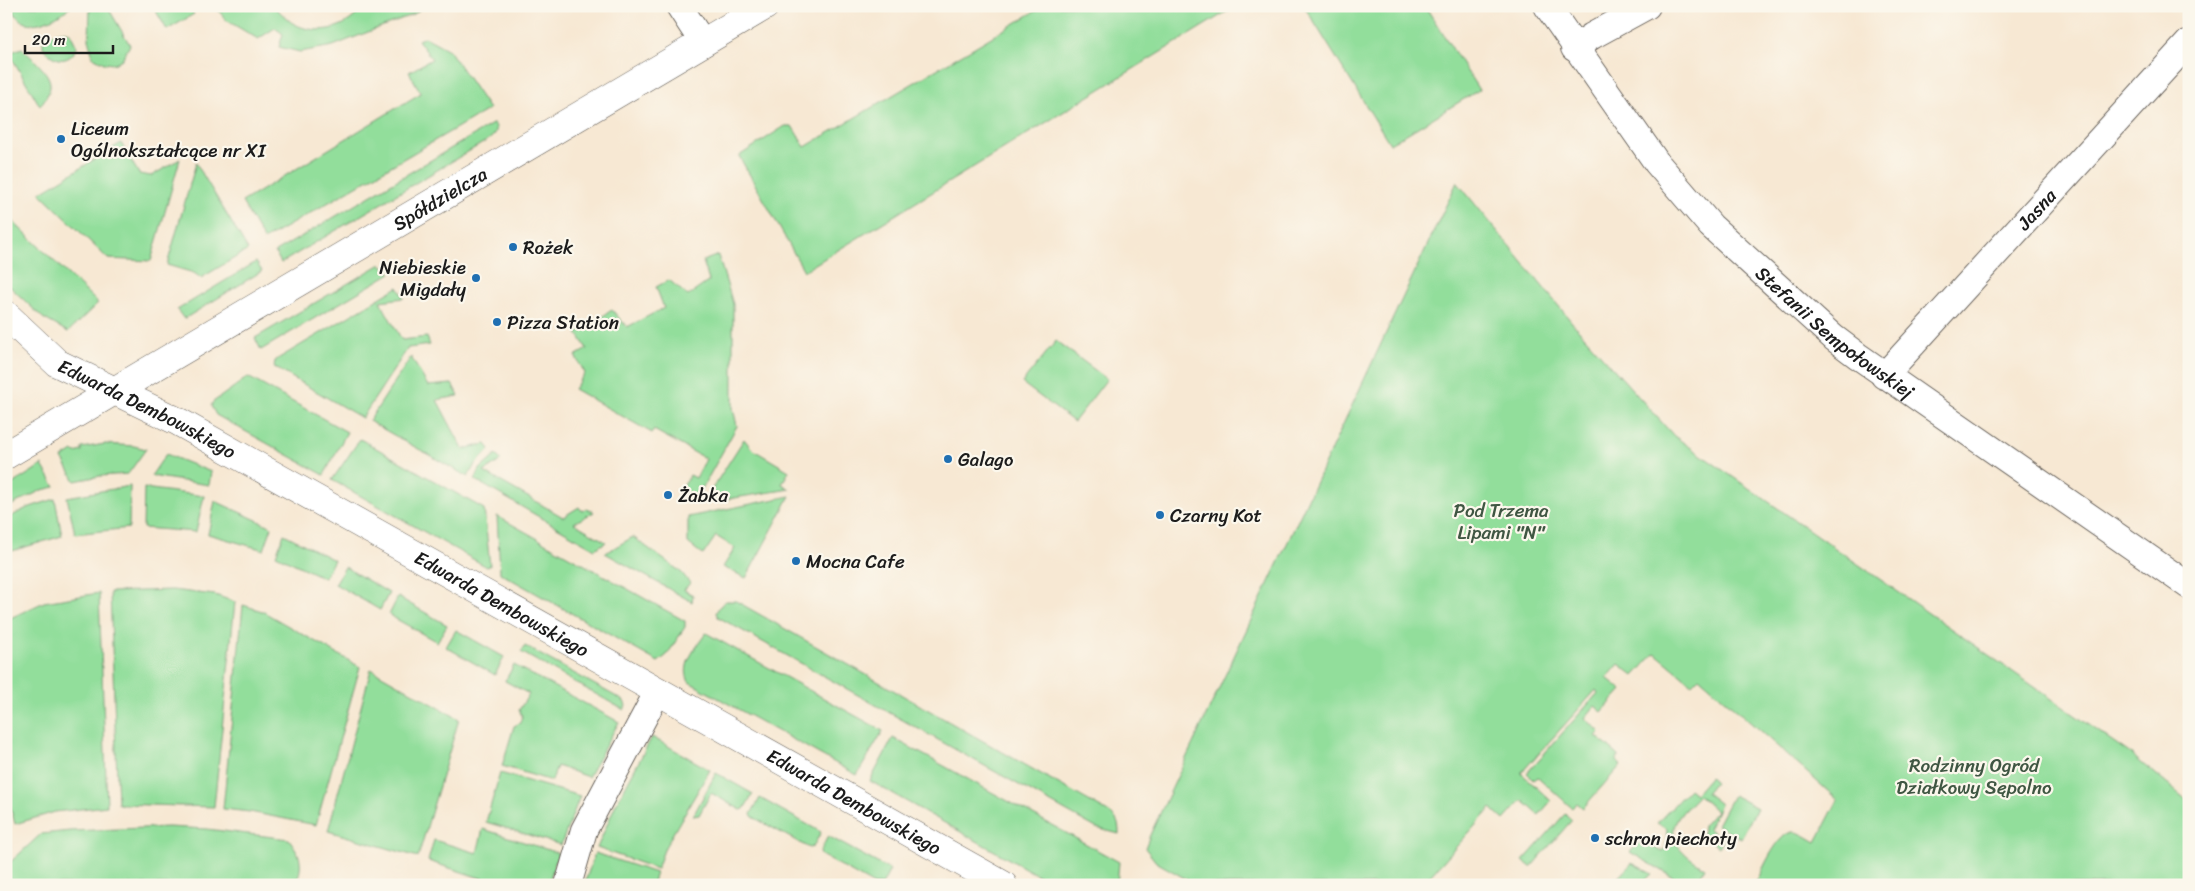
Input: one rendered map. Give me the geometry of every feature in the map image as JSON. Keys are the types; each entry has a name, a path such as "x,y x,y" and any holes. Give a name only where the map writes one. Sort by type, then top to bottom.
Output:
{"street":[{"path":"679,6 703,43"},
{"name":"Spółdzielcza","path":"6,455 765,6"},
{"name":"Stefanii Sempołowskiej","path":"1547,6 1574,48 1657,163 1711,226 1834,338 1884,376 2184,574"},
{"path":"1574,48 1647,6"},
{"name":"Jasna","path":"1884,376 2189,42"},
{"name":"Edwarda Dembowskiego","path":"6,315 57,363 179,422 1004,885"},
{"path":"568,885 584,830 658,691"}],"green space":[{"path":"20,6 72,6 49,20 33,24 18,18 13,10"},
{"path":"90,6 107,6 130,45 122,59 114,64 104,63 93,57 89,43"},
{"path":"153,6 188,6 194,14 167,30"},
{"path":"215,6 274,6 291,22 300,27 320,30 340,26 349,21 363,6 423,6 416,13 333,46 300,52 279,47 283,34 275,28 258,39 226,20"},
{"path":"1044,6 1236,6 804,271 739,156 785,126 792,126 805,147"},
{"path":"1304,6 1425,6 1479,90 1390,144"},
{"path":"56,32 70,33 77,47 70,57 60,59 51,56 47,52 43,47 43,40"},
{"path":"425,37 449,50 489,109 264,240 242,202 421,93 409,72 432,59 418,40"},
{"path":"22,48 49,79 50,84 47,96 40,106 9,53"},
{"path":"494,123 496,133 488,140 281,263 275,252"},
{"path":"121,143 139,174 151,176 180,159 151,261 108,259 40,193"},
{"path":"196,163 248,250 201,278 194,273 167,265"},
{"name":"Pod Trzema Lipami \"N\"","path":"1457,182 1575,326 1674,436 2128,752 2189,802 2189,885 1755,885 1776,845 1788,833 1800,833 1816,842 1838,800 1699,677 1692,684 1655,653 1634,676 1619,664 1607,678 1622,690 1602,712 1595,706 1585,718 1600,732 1596,736 1619,756 1616,761 1621,765 1583,808 1577,803 1572,808 1538,777 1534,780 1527,773 1598,693 1596,690 1521,773 1551,801 1539,815 1522,800 1504,820 1491,808 1422,885 1197,885 1156,862 1145,848 1150,835"},
{"path":"6,215 98,303 68,332 43,318 6,283"},
{"path":"718,255 733,304 733,408 737,426 699,494 688,498 679,494 690,475 696,478 706,459 654,430 652,433 574,389 585,373 575,356 587,349 577,333 612,310 627,327 664,308 656,287 669,280 688,296 709,281 703,261"},
{"path":"256,262 262,271 184,319 177,310"},
{"path":"381,264 391,273 261,350 255,338"},
{"path":"398,287 404,298 380,301 402,340 427,337 430,345 408,348 362,418 274,367 275,361 279,358"},
{"path":"1056,341 1107,379 1074,422 1022,383"},
{"path":"411,357 428,386 452,384 459,396 437,400 463,449 486,444 490,449 474,466 468,477 369,421"},
{"path":"248,377 347,432 324,475 216,415 211,406 213,402"},
{"path":"360,439 484,509 490,566 487,567 332,480"},
{"path":"744,439 752,449 789,471 782,484 790,489 703,503"},
{"path":"105,444 134,446 146,449 128,474 100,476 75,481 62,458 73,451 75,453 82,451 82,448"},
{"path":"166,454 211,472 209,485 151,476"},
{"path":"496,455 501,460 484,472 563,517 579,507 582,511 587,508 594,512 574,523 606,542 595,549 475,480 480,469"},
{"path":"42,465 55,487 42,490 6,508 6,488"},
{"path":"130,486 129,528 75,534 67,497"},
{"path":"144,488 204,496 196,532 143,528"},
{"path":"790,496 746,578 723,567 735,548 716,536 703,555 688,543 688,517"},
{"path":"55,499 62,536 12,551 6,539 6,519 27,508"},
{"path":"215,501 272,527 264,550 208,534"},
{"path":"497,516 685,621 685,627 667,655 658,662 500,573"},
{"path":"284,534 334,560 324,578 276,555"},
{"path":"633,537 681,572 690,583 684,590 693,595 692,602 605,553"},
{"path":"345,567 389,593 380,610 335,584"},
{"path":"172,590 215,595 235,602 214,807 118,804 110,592"},
{"path":"99,593 107,806 55,812 15,824 6,791 6,620 44,602"},
{"path":"398,597 447,625 437,642 389,615"},
{"path":"726,601 736,601 1103,809 1116,818 1119,834 1096,828 718,617 716,613 719,607"},
{"path":"243,605 262,611 360,667 316,825 250,812 223,809"},
{"path":"456,630 504,657 495,675 446,647"},
{"path":"706,633 883,731 857,775 689,682 686,669 690,656"},
{"path":"525,646 624,701 626,706 624,710 521,652"},
{"path":"514,665 619,722 588,777 557,766 552,781 502,766 514,726 520,723 522,716 519,710 529,694 505,681"},
{"path":"371,669 459,719 418,857 328,831"},
{"path":"652,737 710,770 665,847 657,869 597,848 615,806"},
{"path":"893,738 1119,862 1117,885 1055,885 870,781"},
{"path":"500,773 580,796 561,845 486,822"},
{"path":"716,773 753,794 744,809 741,810 711,793 699,815 693,816"},
{"path":"1710,777 1715,782 1706,793 1720,804 1708,829 1724,838 1719,847 1702,835 1703,826 1716,811 1699,795 1681,815 1674,829 1674,836 1681,849 1693,860 1705,867 1698,880 1702,882 1701,885 1687,885 1630,852 1641,841 1663,852 1666,847 1667,829 1657,823 1689,789 1695,794"},
{"path":"1733,795 1757,808 1741,838 1717,825"},
{"path":"760,798 821,832 813,847 809,848 753,817 751,814"},
{"path":"1565,814 1572,820 1531,867 1523,861"},
{"path":"168,827 207,829 289,839 297,851 300,861 300,871 296,885 6,885 6,866 41,834"},
{"path":"483,829 558,853 548,885 502,885 428,861 434,840 477,853"},
{"path":"828,836 890,870 882,885 874,885 821,855 820,852"},
{"path":"595,853 656,873 652,885 584,885"},
{"path":"1632,863 1652,874 1640,885 1611,885"}],"place":[{"name":"Liceum Ogólnokształcące nr XI","path":"61,139"},
{"name":"Rożek","path":"513,247"},
{"name":"Niebieskie Migdały","path":"476,278"},
{"name":"Pizza Station","path":"497,322"},
{"name":"Galago","path":"948,459"},
{"name":"Żabka","path":"668,495"},
{"name":"Czarny Kot","path":"1160,515"},
{"name":"Mocna Cafe","path":"796,561"},
{"name":"schron piechoty","path":"1595,838"}],"park label":[{"name":"Rodzinny Ogród Działkowy Sępolno","path":"1974,776"}]}
